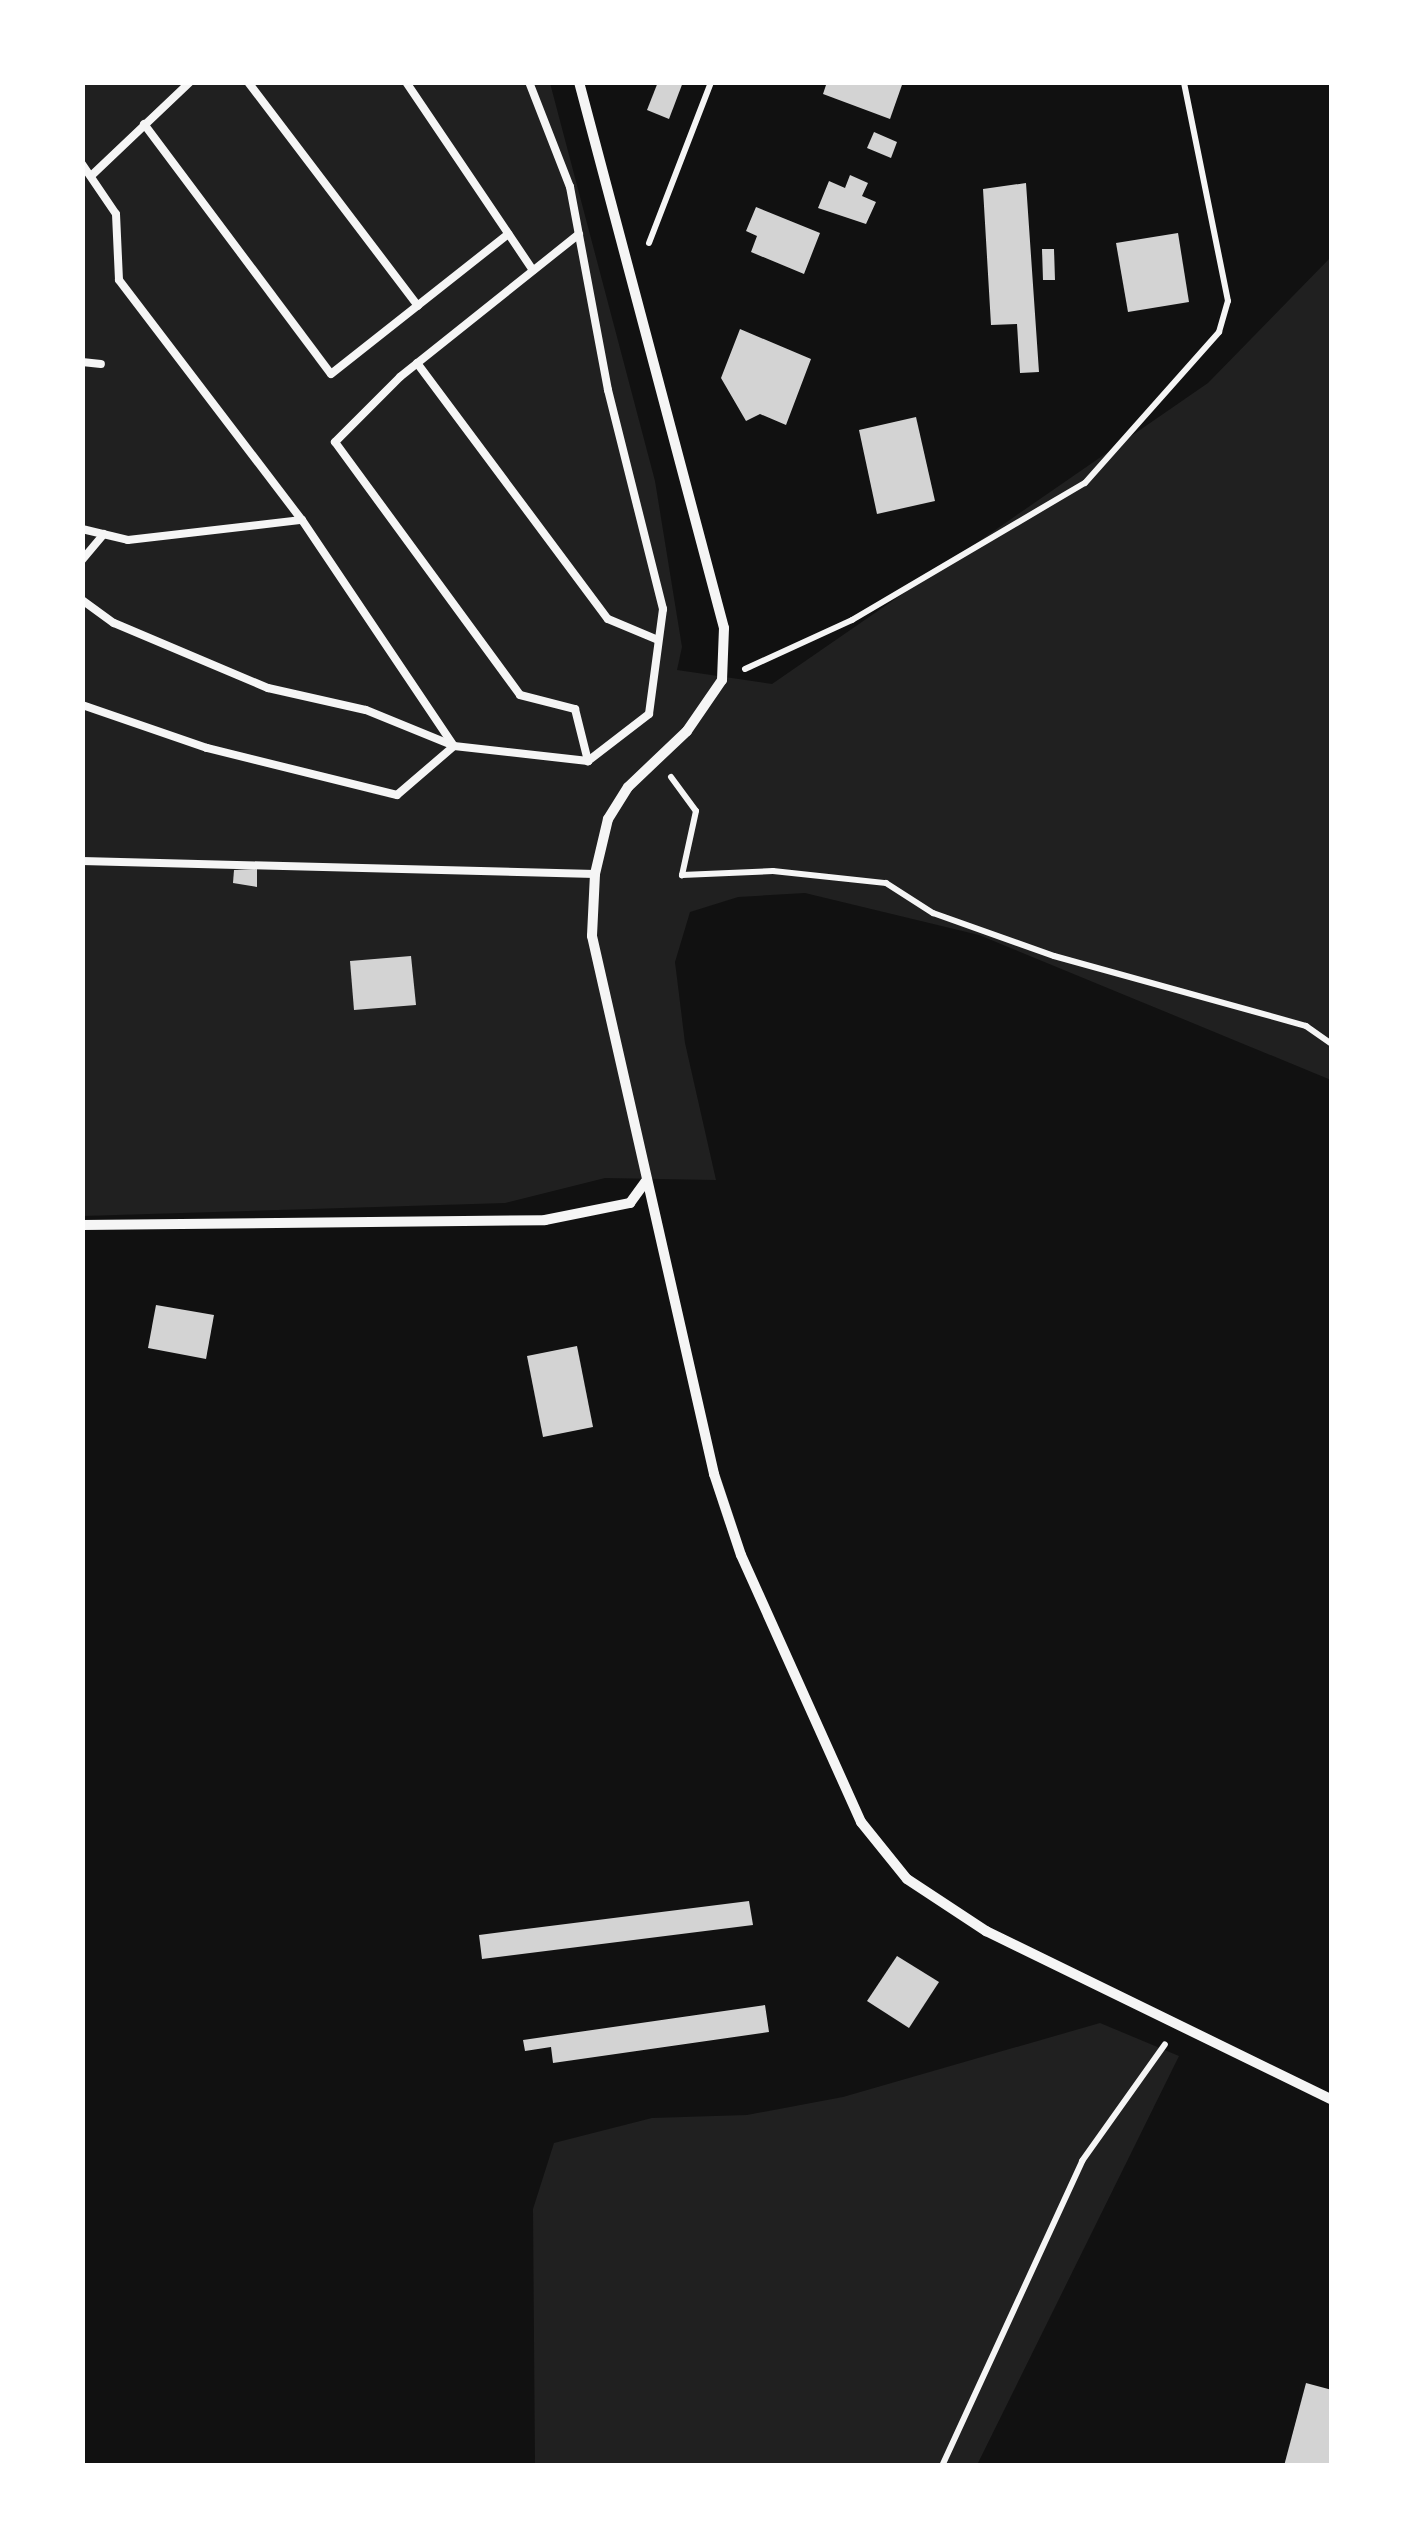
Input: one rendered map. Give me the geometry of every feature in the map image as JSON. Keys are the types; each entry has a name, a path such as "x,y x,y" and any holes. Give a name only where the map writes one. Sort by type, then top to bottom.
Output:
{"street":[{"path":"579,82 724,628 722,680 688,731 659,758 608,819 595,874 592,936 714,1474 740,1555 861,1822 908,1879 986,1930 1332,2100"},
{"path":"82,1225 545,1220 598,1214 630,1203 645,1182"}],"lane":[{"path":"91,176 190,82"},
{"path":"248,82 418,306"},
{"path":"406,82 533,270"},
{"path":"82,600 114,624 268,688 366,710 454,746 588,761 648,714 663,609 608,390 570,187 529,82"},
{"path":"144,124 331,374 508,234"},
{"path":"82,164 116,214 120,280 302,520 454,746"},
{"path":"578,234 417,363 335,442 520,695 575,709 588,761"},
{"path":"82,362 101,364"},
{"path":"417,363 608,619 658,640"},
{"path":"82,528 128,540 302,520"},
{"path":"82,560 104,534"},
{"path":"82,705 207,748 397,796 454,746"},
{"path":"82,861 595,874"}],"path":[{"path":"634,282 711,82"},
{"path":"722,680 852,620 1085,483 1219,332 1228,301 1184,82"},
{"path":"659,758 696,811 682,876 773,871 886,883 932,913 1054,956 1306,1026 1332,1044"},
{"path":"942,2466 1082,2161 1178,2026"}],"shaded area":[{"path":"83,83 550,83 655,481 682,647 677,670 772,684 1208,383 1331,257 1331,1080 979,935 805,893 738,897 690,912 675,962 685,1043 716,1180 605,1178 505,1203 83,1216"},
{"path":"1100,2023 1179,2056 977,2465 535,2466 533,2209 554,2143 652,2118 747,2115 843,2097"}],"building":[{"path":"658,82 683,82 669,119 647,110"},
{"path":"827,82 903,82 890,119 823,94"},
{"path":"874,132 897,142 891,158 867,148"},
{"path":"850,175 868,183 862,196 876,202 866,224 818,208 829,181 845,188"},
{"path":"1026,183 1039,372 1020,373 1017,324 991,325 983,189"},
{"path":"756,207 820,233 804,274 751,252 757,236 746,231"},
{"path":"1178,233 1189,302 1128,312 1116,243"},
{"path":"1042,249 1054,249 1055,280 1043,280"},
{"path":"740,329 811,359 786,425 760,414 746,421 721,378"},
{"path":"916,417 935,501 877,514 859,430"},
{"path":"257,869 257,887 233,883 234,870"},
{"path":"411,956 416,1005 354,1010 350,961"},
{"path":"156,1305 214,1315 206,1359 148,1348"},
{"path":"577,1346 593,1427 543,1437 527,1356"},
{"path":"749,1901 753,1925 482,1959 479,1935"},
{"path":"897,1956 939,1982 909,2028 867,2001"},
{"path":"765,2005 769,2032 553,2063 551,2047 525,2051 523,2040"},
{"path":"1306,2383 1332,2390 1332,2466 1284,2466"}]}
